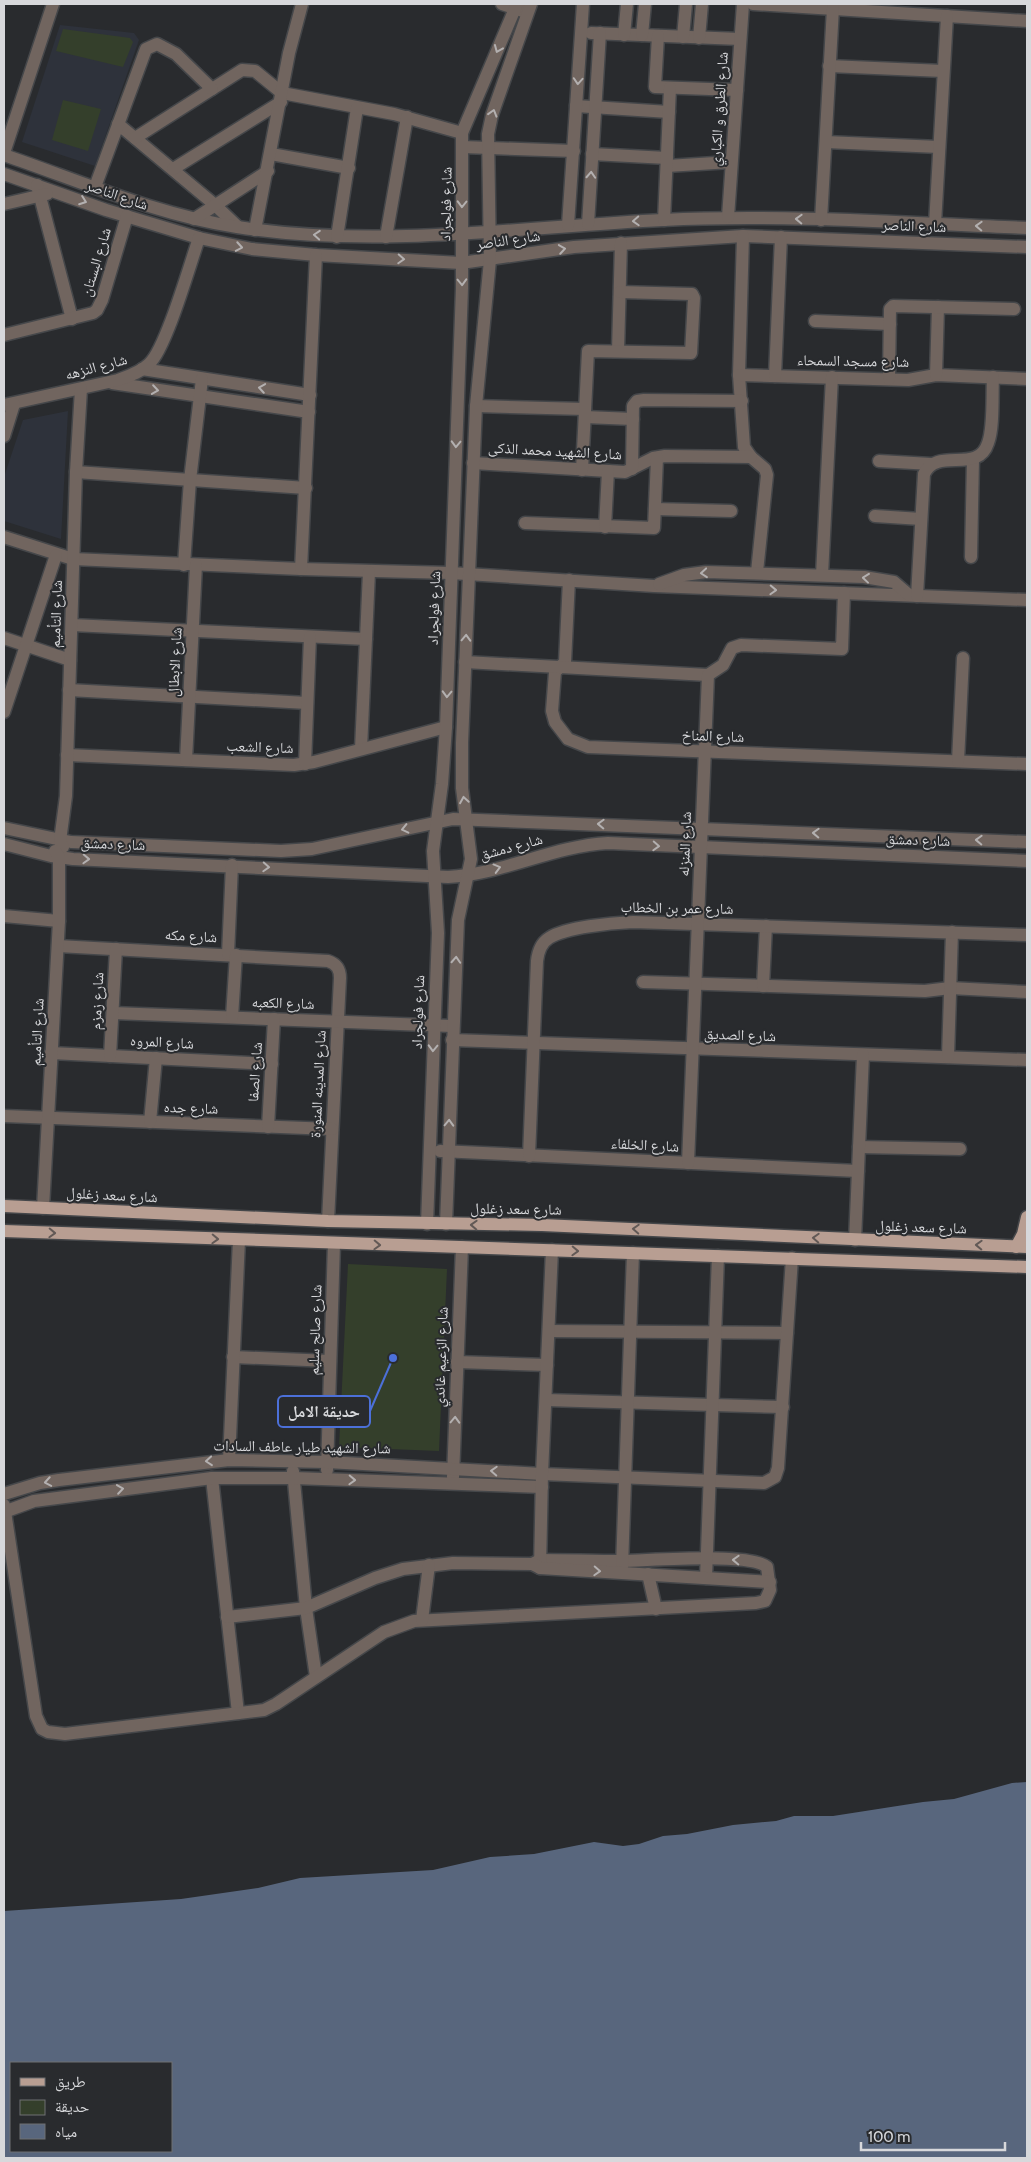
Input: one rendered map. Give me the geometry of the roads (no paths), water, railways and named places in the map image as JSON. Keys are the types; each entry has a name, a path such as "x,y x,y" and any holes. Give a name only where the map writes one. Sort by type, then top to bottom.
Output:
{"main road":[{"name":"شارع سعد زغلول","path":"4,1206 328,1221 542,1225 1022,1247"},
{"path":"1022,1247 1027,1217"},
{"path":"4,1231 1027,1267"},
{"path":"671,1254 672,1231"}],"street":[{"path":"4,154 53,4"},
{"path":"255,230 290,53 302,4"},
{"path":"446,1224 452,1026 458,915 469,875 471,859 461,774 476,406 490,260 488,134 492,115 530,8 502,4"},
{"path":"568,225 583,4"},
{"path":"624,34 626,4"},
{"path":"642,35 645,4"},
{"path":"683,37 686,4"},
{"path":"699,38 702,4"},
{"name":"شارع الطرق و الكباري","path":"728,218 743,4"},
{"path":"753,4 1027,21"},
{"name":"شارع فولجراد","path":"427,1224 438,927 432,851 443,777 446,727 462,288 462,133 516,6"},
{"path":"821,220 832,8"},
{"path":"935,224 946,16"},
{"path":"581,33 740,40"},
{"path":"588,224 600,34"},
{"path":"658,36 654,86 656,88 737,90"},
{"path":"95,187 146,49 153,44 167,48 176,54 212,89"},
{"path":"829,66 943,71"},
{"path":"135,138 246,69 255,71 281,98 407,117 462,133"},
{"path":"664,220 670,88"},
{"path":"173,169 281,98"},
{"path":"576,106 669,112"},
{"path":"337,237 357,108"},
{"path":"386,237 407,117"},
{"path":"118,124 216,205 238,228"},
{"path":"826,142 940,147"},
{"path":"463,146 574,151"},
{"name":"شارع الناصر","path":"4,154 95,187 194,219 238,228 337,237 386,237 568,225 728,218 1027,228"},
{"path":"271,154 348,168"},
{"path":"592,154 667,162 732,162"},
{"path":"194,219 268,171"},
{"name":"شارع الناصر","path":"4,174 39,191 57,192 199,238 236,246 316,255 461,262 490,260 574,247 744,236 1027,248"},
{"path":"4,204 39,191 72,319"},
{"name":"شارع البستان","path":"4,335 93,314 100,305 127,216"},
{"path":"278,232 282,242 278,252"},
{"path":"744,236 739,375 744,447 751,458 765,469 766,475 757,572"},
{"path":"775,376 781,237"},
{"name":"شارع النزهه","path":"9,405 130,376 149,365 160,349 199,238"},
{"path":"618,351 621,243"},
{"path":"302,570 316,255"},
{"path":"582,470 588,351 691,353 694,298 691,294 620,292"},
{"path":"889,379 890,309 892,306 1014,308"},
{"path":"936,375 938,307"},
{"path":"815,321 890,324"},
{"path":"142,369 310,395"},
{"name":"شارع مسجد السمحاء","path":"739,375 908,380 936,375 1027,379"},
{"path":"822,575 832,377"},
{"path":"879,461 931,464 944,460 973,459 985,450 988,444 993,377"},
{"name":"شارع الابطال","path":"186,760 192,631 190,480 202,378"},
{"path":"107,382 309,412"},
{"name":"شارع التأميم","path":"43,1208 59,921 58,857 55,848 60,841 66,796 76,472 81,389"},
{"path":"632,469 633,406 640,400 742,401"},
{"path":"4,436 9,405"},
{"path":"476,406 585,413 633,419"},
{"name":"شارع الشهيد محمد الذكى","path":"473,463 625,472 656,458 680,455 751,458"},
{"path":"524,523 654,528 656,458"},
{"path":"971,557 973,459"},
{"path":"913,595 923,479 927,468 931,464"},
{"path":"606,527 608,471"},
{"path":"76,472 306,488"},
{"path":"655,509 731,511"},
{"path":"875,516 921,519"},
{"path":"4,537 56,555 74,559 302,570 451,573 654,586 1027,600"},
{"path":"4,712 56,555"},
{"path":"361,749 369,572"},
{"path":"654,586 667,580 706,572 757,572 864,577 894,582 913,595"},
{"name":"شارع المناخ","path":"569,580 564,662 555,672 552,711 560,731 577,744 588,747 1027,764"},
{"path":"465,662 708,675 723,665 732,648 741,645 842,649 844,593"},
{"path":"72,625 366,639"},
{"path":"305,764 310,636"},
{"path":"4,638 70,660"},
{"path":"958,761 963,658"},
{"name":"شارع المنزله","path":"688,1163 708,675"},
{"path":"69,690 307,703"},
{"name":"شارع الشعب","path":"67,755 294,765 305,764 446,727"},
{"name":"شارع دمشق","path":"4,828 60,841 297,851 336,845 436,822 467,819 1027,842"},
{"name":"شارع دمشق","path":"4,844 58,857 434,876 469,875 569,848 595,844 1027,861"},
{"path":"157,862 158,845"},
{"path":"232,865 232,1018"},
{"path":"4,916 59,921"},
{"name":"شارع عمر بن الخطاب","path":"529,1156 538,952 550,937 613,923 1027,935"},
{"path":"763,986 766,926"},
{"path":"948,1057 952,932"},
{"name":"شارع مكه","path":"58,946 323,960"},
{"name":"شارع زمزم","path":"110,1056 116,948"},
{"name":"شارع المدينه المنورة","path":"323,960 334,963 340,972 328,1221"},
{"path":"643,982 925,992 950,988 1027,992"},
{"name":"شارع الكعبه","path":"113,1012 452,1026"},
{"name":"شارع الصفا","path":"268,1127 274,1019"},
{"name":"شارع الصديق","path":"452,1040 1027,1060"},
{"name":"شارع المروه","path":"52,1053 272,1064"},
{"path":"856,1240 863,1055"},
{"path":"150,1122 156,1058"},
{"name":"شارع جده","path":"4,1116 332,1129"},
{"path":"860,1147 960,1149"},
{"name":"شارع الخلفاء","path":"430,1151 858,1171"},
{"path":"229,1460 239,1240"},
{"name":"شارع صالح سليم","path":"327,1479 334,1243"},
{"name":"شارع الزعيم غاندي","path":"453,1484 462,1247"},
{"path":"538,1564 552,1250"},
{"path":"622,1567 633,1253"},
{"path":"706,1578 718,1256"},
{"path":"546,1400 783,1407 792,1258"},
{"path":"549,1331 787,1333"},
{"path":"233,1357 330,1361"},
{"path":"457,1362 547,1365"},
{"name":"شارع الشهيد طيار عاطف السادات","path":"4,1494 40,1483 189,1463 229,1460 327,1462 757,1484 771,1481 775,1477 778,1468 783,1407"},
{"path":"292,1461 306,1608 316,1677"},
{"path":"212,1478 238,1713"},
{"name":"شارع الشهيد طيار عاطف السادات","path":"4,1510 34,1501 212,1478 294,1478 542,1487"},
{"path":"4,1510 36,1716 42,1729 48,1732 65,1734 264,1710 276,1704 384,1632 399,1625 422,1620 756,1603 765,1600 769,1596 770,1582 768,1567 763,1563 706,1559 622,1567 538,1564 428,1564 403,1569 375,1578 306,1608 227,1617"},
{"path":"422,1620 428,1564"},
{"path":"622,1567 648,1574 770,1582"},
{"path":"648,1574 656,1609"}],"water":[{"path":"1027,1782 1027,2158 4,2158 4,1911 181,1899 258,1888 300,1878 433,1870 490,1857 534,1854 594,1842 623,1846 639,1844 663,1836 687,1834 733,1825 776,1821 794,1816 833,1816 954,1799 1012,1783"}],"place":[{"name":"حديقة الامل","path":"393,1358"}]}
